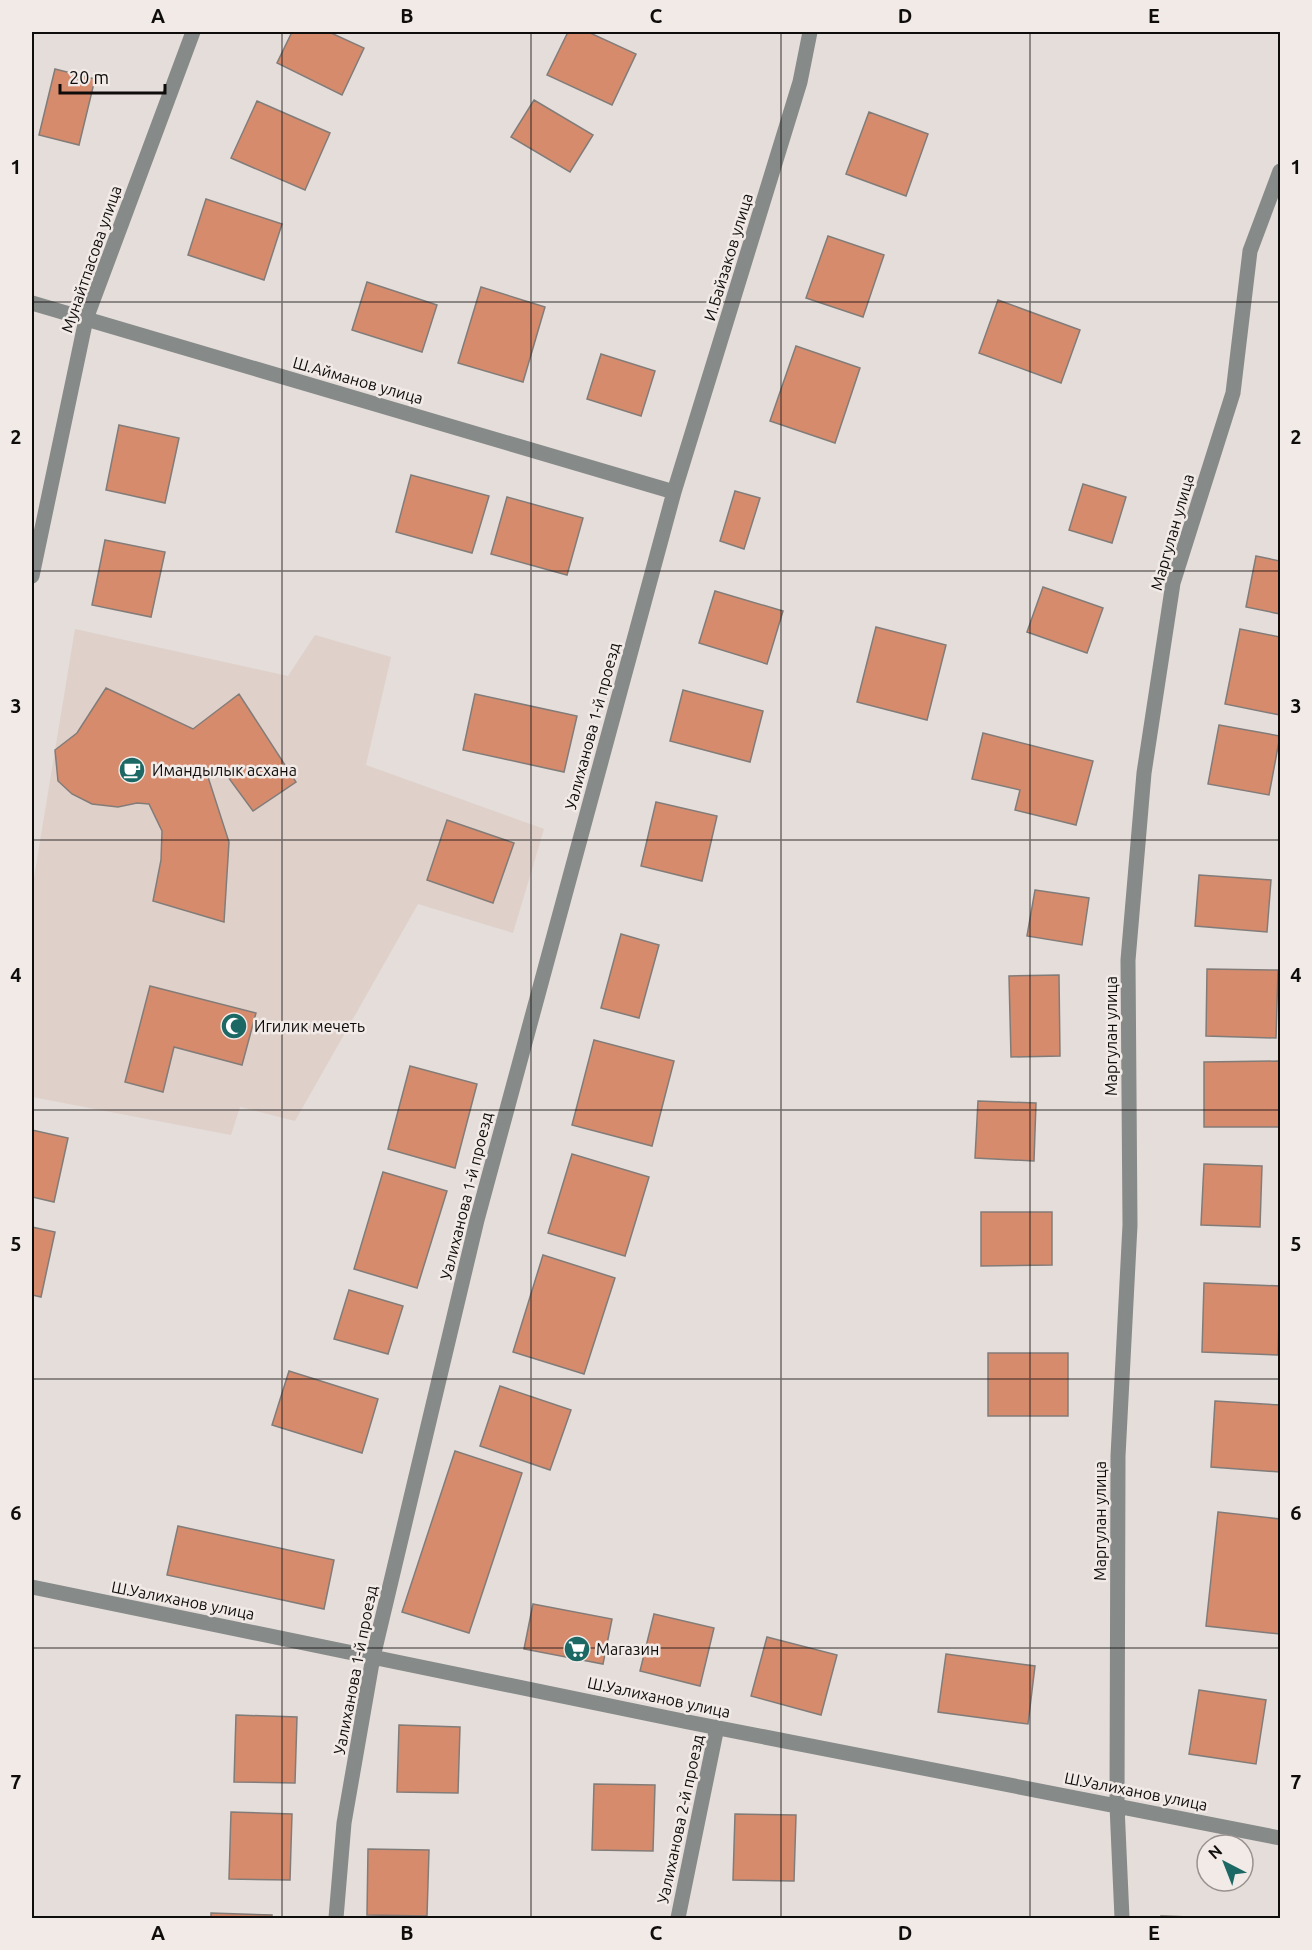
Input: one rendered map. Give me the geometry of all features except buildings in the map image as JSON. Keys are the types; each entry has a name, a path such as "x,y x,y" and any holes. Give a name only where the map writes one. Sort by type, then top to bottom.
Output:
{"street":[{"name":"Мунайтпасова улица","path":"32,576 86,318 193,32"},
{"name":"И.Байзаков улица","path":"674,492 800,82 810,32"},
{"name":"Маргулан улица","path":"1122,1918 1117,1806 1118,1456 1130,1225 1128,960 1144,773 1173,584 1233,393 1250,251 1281,171"},
{"name":"Ш.Айманов улица","path":"32,303 674,492"},
{"name":"Уалиханова 1-й проезд","path":"336,1918 344,1823 373,1657 477,1220 674,492"},
{"name":"Ш.Уалиханов улица","path":"32,1587 717,1727 1281,1838"},
{"name":"Уалиханова 2-й проезд","path":"678,1918 717,1727"}],"shaded area":[{"path":"75,629 288,676 315,635 391,657 366,765 544,829 513,933 418,904 295,1121 240,1107 231,1135 32,1097 32,890"}],"place":[{"name":"Имандылык асхана","path":"132,770"},
{"name":"Игилик мечеть","path":"234,1026"},
{"name":"Магазин","path":"577,1649"}]}
